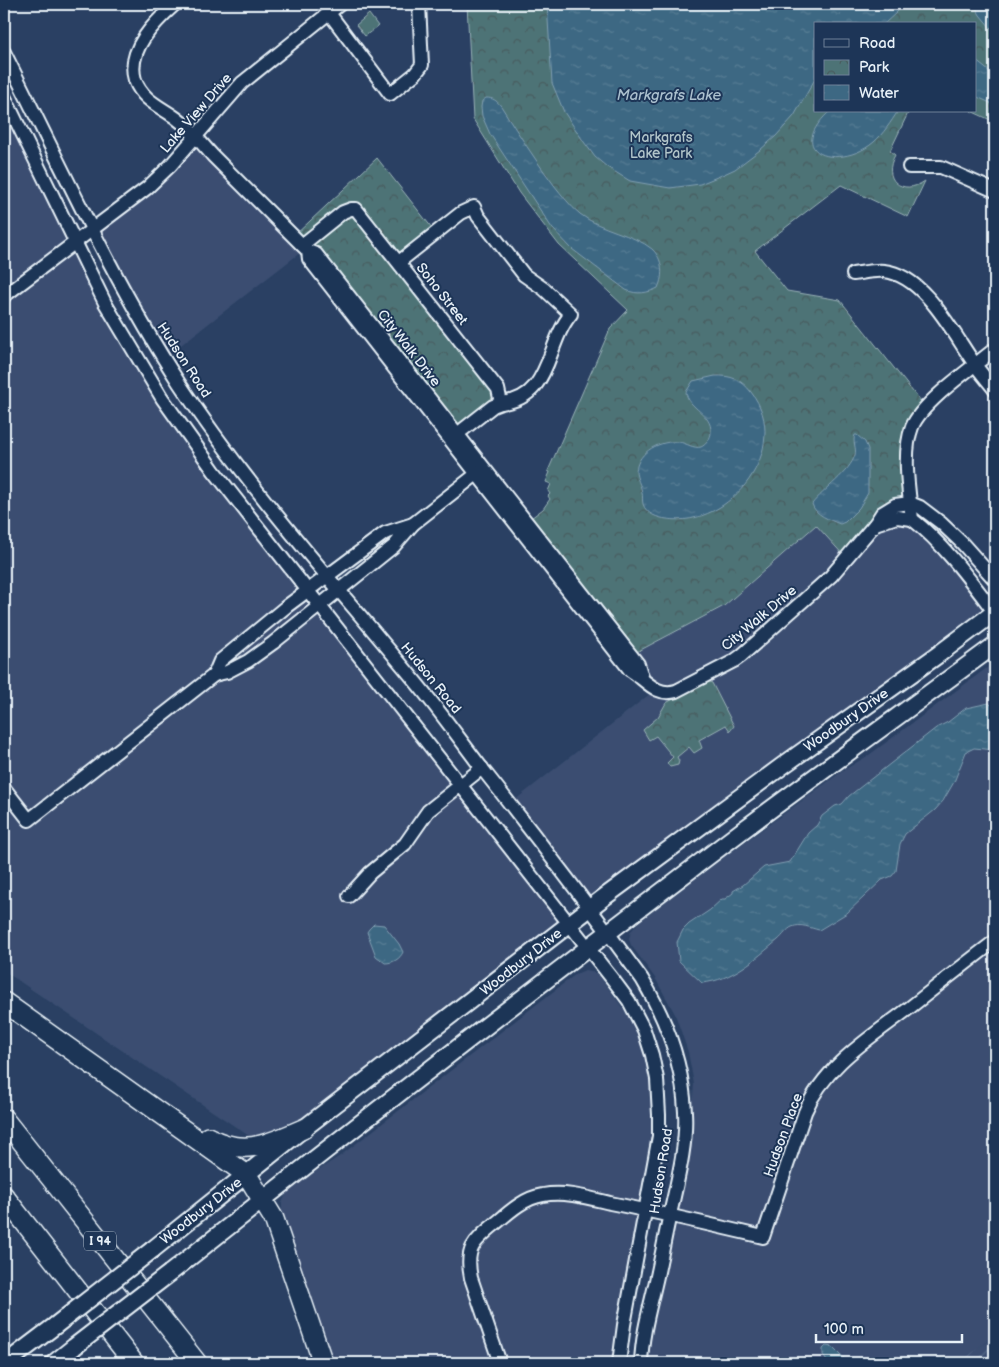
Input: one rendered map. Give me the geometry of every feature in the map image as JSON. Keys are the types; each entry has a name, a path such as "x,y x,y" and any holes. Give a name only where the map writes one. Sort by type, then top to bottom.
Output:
{"highway":[{"path":"4,1002 247,1175 274,1219 324,1363"},
{"path":"144,1101 213,1140 236,1147 254,1148 304,1129"},
{"name":"I 94","path":"4,1119 197,1363"},
{"path":"4,1196 134,1363"}],"main road":[{"name":"Woodbury Drive","path":"6,1363 590,908 995,612"},
{"name":"Woodbury Drive","path":"54,1363 588,947 995,646"}],"street":[{"name":"City Walk Drive","path":"175,4 140,44 135,56 134,70 136,81 147,99 186,126 305,248 316,254 454,437 638,664 642,677 654,689 672,692 736,660 830,576 885,510 910,503"},
{"name":"Lake View Drive","path":"4,296 152,184 242,82 340,4"},
{"path":"329,13 390,94 417,72 422,65 419,4"},
{"name":"Hudson Road","path":"4,52 141,321 179,383 232,458 327,577 430,700 590,908 642,979 664,1020 681,1080 685,1112 683,1142 670,1216 644,1332 641,1363"},
{"name":"Hudson Road","path":"4,96 105,303 180,425 588,947 629,1001 644,1030 652,1055 659,1095 659,1136 624,1325 619,1363"},
{"path":"909,168 941,167 995,191"},
{"path":"398,262 461,213 474,207 478,216 524,274 544,288 572,314 564,325 545,369 535,386 518,400 493,406 454,437"},
{"name":"Soho Street","path":"305,248 343,212 349,209 355,209 360,212 498,389 501,403"},
{"path":"853,274 883,271 897,275 911,283 934,304 975,365 995,390"},
{"path":"912,519 908,446 915,422 925,407 995,349"},
{"path":"4,788 29,820 214,675 227,672 248,661 273,644 394,546 413,524 481,471"},
{"path":"910,503 920,507 941,523 995,580"},
{"path":"875,524 897,517 912,519 930,533 944,548 995,612"},
{"path":"214,675 220,661 384,533 413,524"},
{"path":"349,896 370,873 405,844 428,811 482,768"},
{"name":"Hudson Place","path":"670,1216 763,1237 805,1112 820,1084 862,1044 995,941"},
{"path":"500,1363 468,1264 473,1243 479,1237 517,1206 541,1195 566,1194 670,1216"}],"shaded area":[{"path":"4,96 156,388 569,924 303,1129 255,1140 4,971"},
{"path":"195,137 305,249 164,358 93,229"},
{"path":"906,517 995,612 590,908 510,804 655,690 631,655 724,606 817,524 875,524"},
{"path":"995,662 995,1335 959,1363 647,1363 653,1320 685,1171 690,1138 694,1084 688,1052 675,1014 655,978 631,945 629,939 631,931 640,921 719,861 844,770 869,755"},
{"path":"585,970 599,975 629,1017 644,1051 651,1084 652,1132 617,1330 613,1363 332,1363 282,1211 282,1203 286,1194 306,1178 340,1156 576,974"},
{"path":"995,1335 995,1363 959,1363"}],"green space":[{"name":"Markgrafs Lake Park","path":"467,4 995,4 995,122 973,112 976,112 976,22 814,22 814,112 909,112 890,151 895,155 891,164 892,178 896,183 909,187 925,181 908,217 841,185 755,251 787,291 840,300 925,407 915,422 910,503 895,505 846,558 816,525 724,606 631,655 527,521 543,509 550,499 548,491 551,484 546,482 550,472 548,471 610,329 628,310 559,245 519,193 473,119"},
{"path":"369,14 378,26 365,36 356,25"},
{"path":"377,158 436,233 399,262 501,403 458,434 293,237"},
{"path":"708,681 712,683 734,726 730,731 726,725 699,740 702,748 694,753 689,747 677,757 678,765 670,767 667,763 673,757 656,736 649,740 643,730 658,717 666,703"}],"water":[{"name":"Markgrafs Lake","path":"547,4 904,4 886,22 814,22 814,81 794,116 776,136 735,169 700,184 670,188 630,181 607,167 595,157 564,112 552,83"},
{"path":"974,4 995,4 995,33 980,15"},
{"path":"976,61 995,76 995,105 976,96"},
{"path":"486,98 491,98 498,102 547,176 576,211 597,224 636,239 656,253 662,273 658,288 642,293 626,290 572,249 552,228 490,134 482,116 481,107 482,101"},
{"path":"829,112 897,112 884,132 874,142 860,151 846,156 832,157 821,154 814,148 812,138 817,126"},
{"path":"715,376 726,376 736,379 751,392 762,414 765,436 760,459 749,480 733,498 713,511 690,519 667,519 656,516 650,513 643,504 636,474 638,464 651,448 658,445 679,442 693,447 701,447 706,443 711,434 708,420 691,403 686,392 693,381"},
{"path":"855,435 865,442 868,449 868,493 859,508 845,522 840,524 820,514 812,504 848,468 855,455"},
{"path":"989,703 995,709 995,750 974,748 966,752 954,782 943,801 935,810 905,834 900,844 896,871 892,876 882,880 847,913 819,930 802,926 788,929 778,940 743,968 724,978 702,983 679,961 677,942 683,930 689,924 733,893 733,891 764,867 790,862 808,833 817,825 822,816 835,806 842,804 849,796 936,728 948,722 966,708"},
{"path":"374,924 384,925 399,944 403,952 396,960 385,963 376,956 367,932"},
{"path":"826,1346 833,1347 849,1363 828,1363 823,1355 823,1349"}]}
